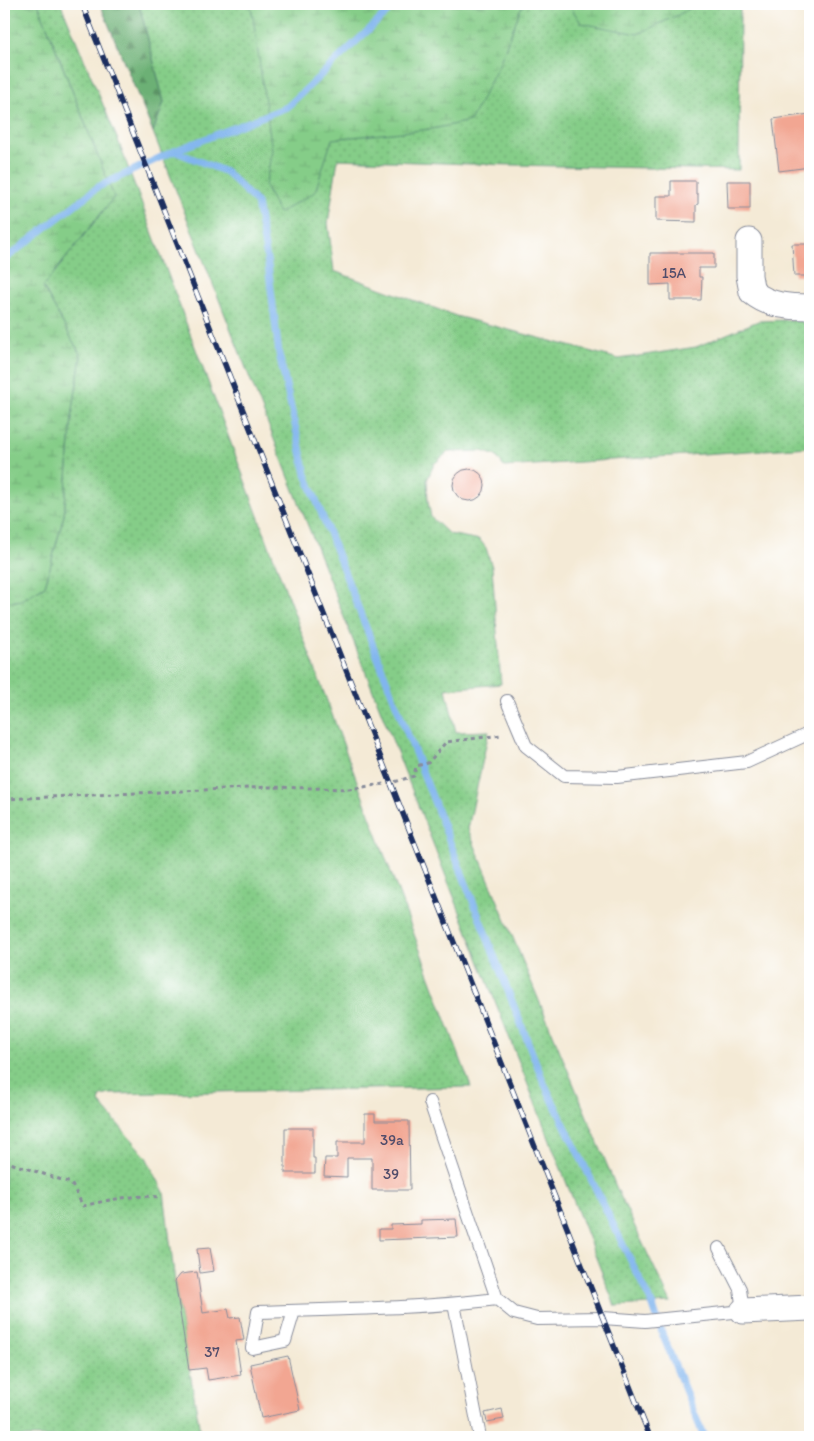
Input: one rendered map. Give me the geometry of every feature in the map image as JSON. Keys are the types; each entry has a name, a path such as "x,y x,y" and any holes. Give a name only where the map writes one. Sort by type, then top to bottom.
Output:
{"street":[{"path":"749,241 749,276 752,292 763,301 793,307 810,307"},
{"path":"743,1311 810,1308"}],"lane":[{"path":"507,701 526,746 564,776 617,777 746,762 810,733"},
{"path":"430,1102 497,1299 514,1313 537,1319 603,1318 645,1321 743,1311 740,1289 719,1248"},
{"path":"294,1311 454,1304 497,1299"},
{"path":"454,1304 480,1437"}],"path":[{"path":"4,799 270,787 349,789 414,776 416,766 428,763 446,742 502,735 526,746"},
{"path":"4,1161 71,1183 83,1206 146,1196 161,1197"}],"green space":[{"path":"4,4 38,4 114,197 43,287 81,356 72,416 64,515 45,586 21,600 4,603"},
{"path":"38,4 61,4 119,143 471,1087 111,1094 101,1096 99,1102 146,1157 164,1192 176,1290 201,1437 4,1437 4,603 21,600 45,586 64,515 72,416 81,356 43,287 114,197"},
{"path":"100,4 139,4 164,102 153,132"},
{"path":"139,4 740,4 739,170 338,159 328,223 334,271 456,316 619,359 696,347 758,321 810,319 810,447 504,467 496,456 482,451 448,452 434,464 427,480 431,517 449,534 480,540 486,548 492,567 501,684 446,689 456,732 489,731 468,829 617,1189 671,1303 615,1306 153,132 164,102"},
{"path":"250,4 526,4 521,8 498,67 470,121 432,129 332,139 315,192 279,213 265,187 272,150"},
{"path":"569,4 698,4 638,34 581,23"}],"building":[{"path":"810,114 810,167 779,171 773,119"},
{"path":"671,181 696,181 698,204 696,205 696,222 656,221 656,196 671,196"},
{"path":"727,181 750,181 750,209 728,209"},
{"path":"792,244 810,244 810,276 794,276"},
{"path":"650,253 714,253 714,268 699,268 699,277 702,277 701,300 670,300 670,284 650,285"},
{"path":"469,469 480,474 485,485 480,496 469,501 458,496 453,485 458,474"},
{"path":"365,1114 375,1114 375,1121 409,1121 410,1190 372,1190 372,1158 347,1158 347,1177 324,1176 325,1158 337,1158 337,1142 365,1142"},
{"path":"285,1128 313,1128 315,1173 285,1173"},
{"path":"456,1219 458,1237 379,1240 379,1229 391,1229 391,1225 421,1224 421,1220"},
{"path":"210,1248 214,1271 200,1273 197,1249"},
{"path":"197,1272 203,1313 228,1309 230,1318 240,1317 244,1340 236,1341 241,1375 208,1380 206,1368 189,1370 175,1281 181,1274"},
{"path":"288,1356 300,1410 261,1418 250,1364"},
{"path":"502,1409 504,1419 487,1422 485,1413"}],"waterway":[{"path":"4,260 98,187 174,151 287,107 396,4"},
{"path":"174,151 226,172 257,203 268,265 279,354 306,474 544,1083 653,1306 663,1336 704,1437"}],"railway":[{"path":"82,4 650,1437"}]}
